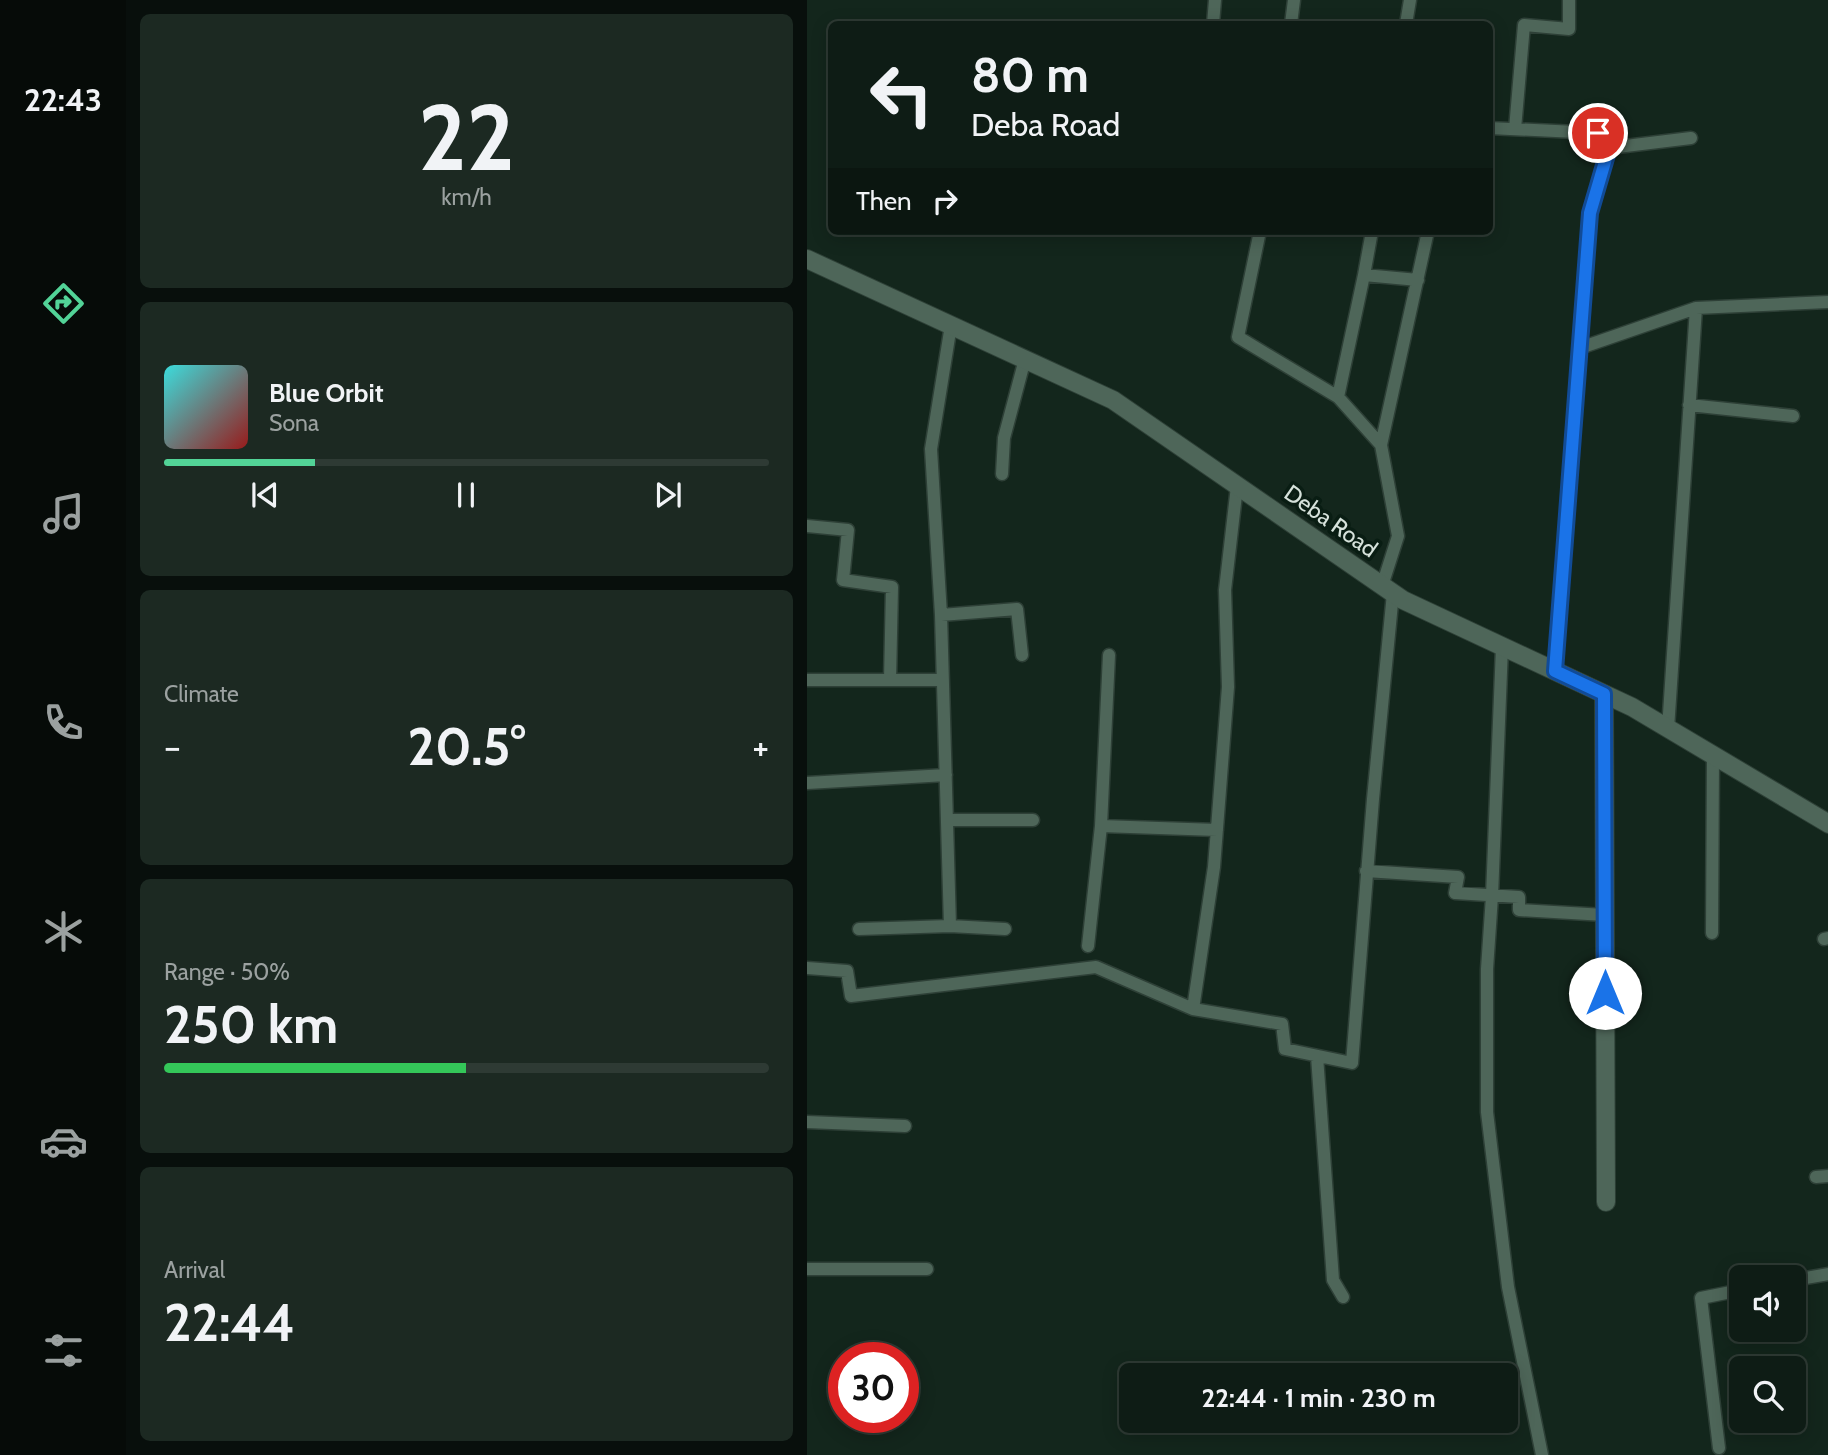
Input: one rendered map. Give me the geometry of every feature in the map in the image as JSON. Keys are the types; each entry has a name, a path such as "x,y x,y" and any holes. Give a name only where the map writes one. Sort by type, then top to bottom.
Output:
{"street":[{"name":"Deba Road","path":"807,259 1113,400 1388,589 1502,647 1632,707 1828,824"},
{"path":"1604,694 1606,1202"}],"lane":[{"path":"1213,21 1215,0"},
{"path":"1291,21 1294,0"},
{"path":"1406,21 1410,0"},
{"path":"1515,129 1524,25 1569,29 1569,0"},
{"path":"1493,128 1598,133 1609,148"},
{"path":"1609,148 1691,138"},
{"path":"1555,671 1590,213 1609,148"},
{"path":"1259,235 1238,337 1338,397 1381,445"},
{"path":"1338,397 1371,235"},
{"path":"807,968 847,971 851,996 1096,967 1193,1009 1282,1024 1285,1049 1352,1063 1388,589 1398,536 1381,445 1427,235"},
{"path":"1364,275 1418,280"},
{"path":"1580,348 1696,308 1828,302"},
{"path":"1668,729 1696,308"},
{"path":"950,926 941,615 931,449 951,325"},
{"path":"1002,474 1004,438 1025,359"},
{"path":"1690,405 1793,416"},
{"path":"1193,1009 1214,867 1228,687 1225,590 1237,486"},
{"path":"807,526 848,530 843,580 892,587 890,680"},
{"path":"941,615 1017,609 1022,654"},
{"path":"1502,647 1487,969 1487,1112 1508,1287 1542,1455"},
{"path":"1088,946 1101,826 1109,655"},
{"path":"807,681 943,680"},
{"path":"1712,933 1713,756"},
{"path":"807,783 946,775"},
{"path":"947,820 1033,820"},
{"path":"1101,826 1217,830"},
{"path":"1366,872 1458,877 1455,893 1519,897 1519,910 1605,915"},
{"path":"859,929 950,926 1005,929"},
{"path":"1317,1056 1333,1280 1343,1297"},
{"path":"807,1122 905,1126"},
{"path":"807,1269 927,1269"},
{"path":"1806,1278 1828,1274"},
{"path":"1719,1448 1701,1298 1729,1292"}],"route":[{"path":"1598,133 1609,148 1590,213 1555,671 1604,694 1605,993"}]}
